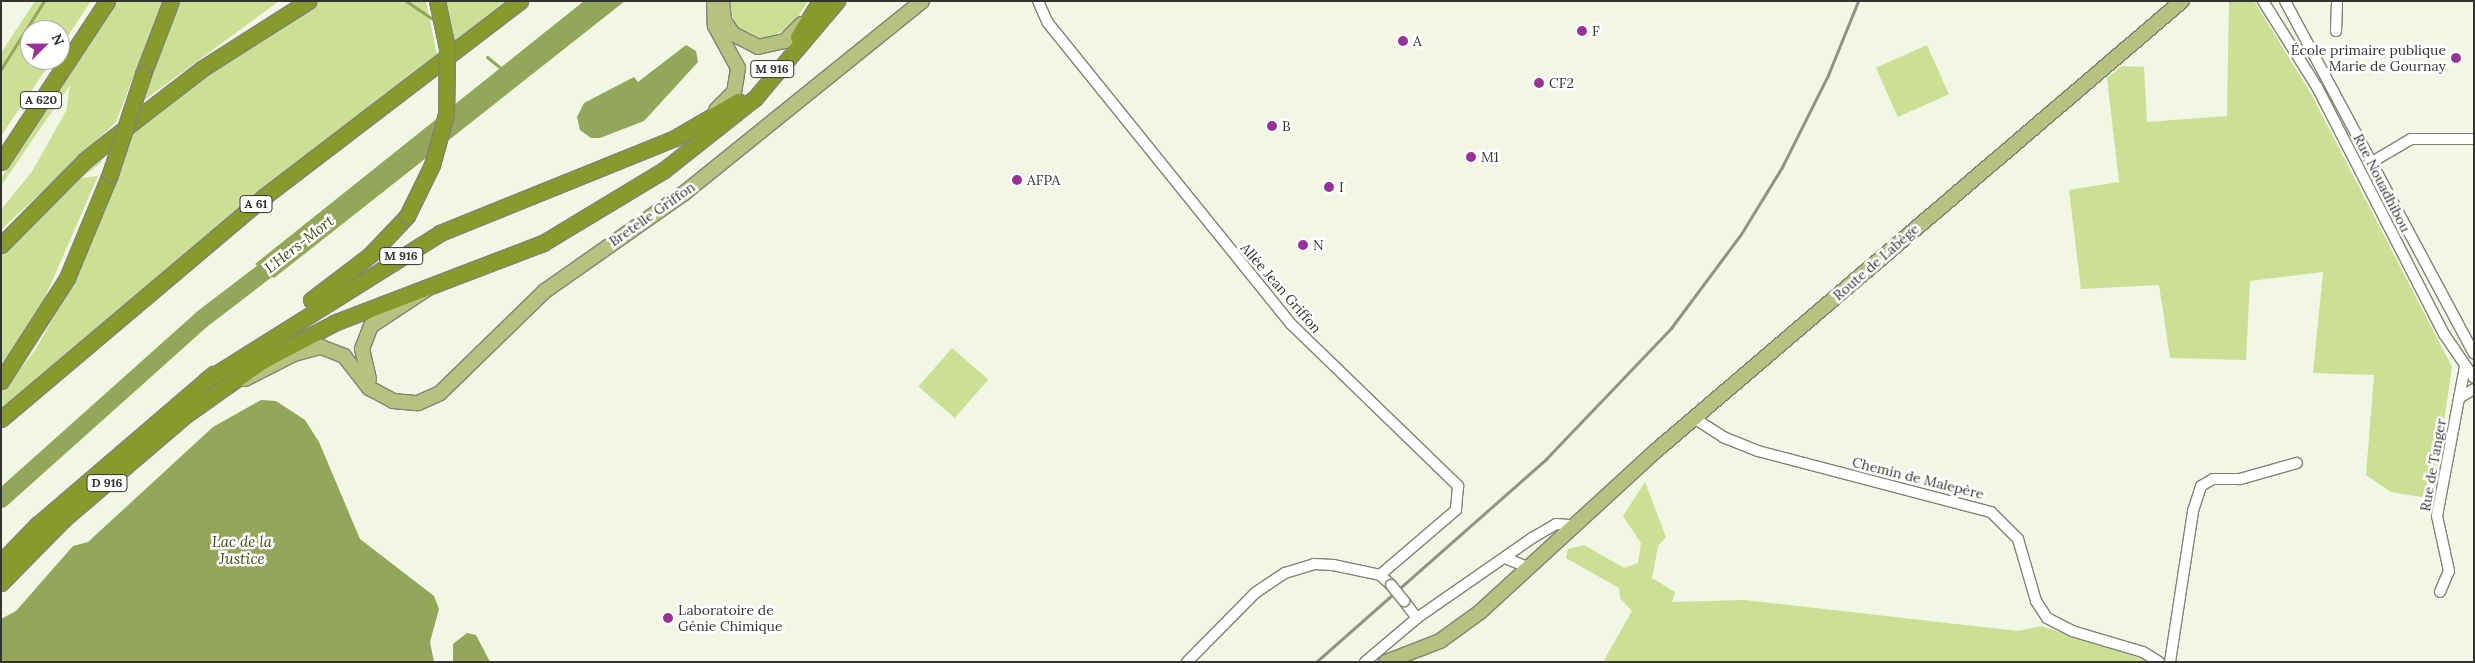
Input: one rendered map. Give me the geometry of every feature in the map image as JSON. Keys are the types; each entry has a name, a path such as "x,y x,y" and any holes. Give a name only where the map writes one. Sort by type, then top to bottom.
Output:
{"highway":[{"path":"96,17 100,1"},
{"name":"A 620","path":"1,162 107,1"},
{"path":"1,381 67,278 110,174 143,74 171,1"},
{"path":"1,245 85,160 203,68 308,1"},
{"path":"206,380 260,334 352,271 407,216 432,165 446,114 447,48 437,1"},
{"name":"A 61","path":"1,419 265,196 520,1"},
{"name":"M 916","path":"206,380 440,233 613,165 707,119 751,91 785,55 820,1"},
{"name":"M 916","path":"220,391 309,334 543,243 623,199 755,98 807,39 826,1"},
{"path":"807,39 836,1"},
{"name":"D 916","path":"1,562 44,518 206,380"},
{"name":"D 916","path":"1,583 64,519 220,391"}],"main road":[{"path":"707,119 734,92 738,68 715,26 714,1"},
{"path":"722,1 724,21 733,34 758,47 774,45 794,34 820,1"},
{"name":"Bretelle Griffon","path":"220,391 294,354 321,347 344,356 379,394 405,404 440,393 546,291 683,194 922,1"},
{"name":"Route de Labège","path":"1386,662 1440,641 1530,568 1572,525 1694,418 2182,1"},
{"path":"379,394 363,364 364,337 378,318 417,299 432,285"}],"street":[{"name":"Allée Jean Griffon","path":"1038,1 1048,22 1291,324 1456,482 1460,496 1456,510 1380,575"},
{"name":"Rue Nouadhibou","path":"2262,1 2317,87 2465,367 2474,378"},
{"name":"Rue Nouadhibou","path":"2285,1 2474,353"},
{"path":"2336,31 2337,1"},
{"path":"2372,162 2411,138 2474,139"},
{"name":"Rue de Tanger","path":"2440,592 2448,571 2437,516 2465,367"},
{"path":"2459,398 2474,389"},
{"name":"Chemin de Malepère","path":"1694,418 1723,437 1758,451 1991,512 2018,539 2036,601 2047,618 2159,662"},
{"path":"2170,662 2193,511 2201,486 2213,479 2240,479 2297,462"},
{"path":"1365,662 1417,618 1548,527 1572,525"},
{"path":"1505,558 1530,568"},
{"path":"1187,662 1255,593 1286,573 1321,564 1380,575 1417,618"}],"shaded area":[{"path":"35,1 91,1 70,33 70,20 23,20"},
{"path":"118,1 162,1 116,122 1,230 1,210 33,170 66,111 70,85 1,186 1,178"},
{"path":"181,1 279,1 143,101 165,41"},
{"path":"316,1 426,1 437,55 198,242 1,410 1,393 36,349 78,273 133,127"},
{"path":"446,1 508,1 454,42"},
{"path":"730,1 808,1 792,27 762,40 746,38 734,25"},
{"path":"2229,1 2254,1 2310,92 2452,367 2433,499 2391,492 2366,475 2374,375 2313,373 2323,272 2250,281 2246,360 2170,358 2159,285 2081,289 2069,190 2119,182 2107,78 2122,66 2144,67 2147,122 2227,116"},
{"path":"20,24 20,70 45,70 1,136 1,53"},
{"path":"1927,45 1949,94 1898,117 1876,68"},
{"path":"106,152 101,163 81,178 98,176 43,302 1,367 1,252"},
{"path":"952,348 988,379 955,418 919,386"},
{"path":"1645,482 1666,537 1658,546 1652,578 1675,592 1672,602 1745,600 2018,631 2041,626 2152,662 1603,662 1632,611 1620,598 1619,588 1566,558 1568,549 1584,545 1624,568 1638,563 1641,543 1623,516"}],"water":[{"path":"584,1 625,1 274,278 255,264"},
{"path":"686,45 696,51 698,62 644,121 600,138 591,138 580,130 577,117 584,103 634,77 638,82"},
{"name":"Lac de la Justice","path":"261,400 276,401 305,420 319,442 360,539 434,596 439,609 430,642 434,662 1,662 1,619 16,611 73,546 88,542 213,427"},
{"path":"467,633 476,635 490,662 453,662 453,644"}],"waterway":[{"path":"1,69 44,1"},
{"path":"406,1 437,22"},
{"path":"487,57 502,69"},
{"name":"L'Hers-Mort","path":"1,499 201,320 283,257"}],"railway":[{"path":"1316,662 1546,459 1671,328 1741,234 1782,167 1828,75 1858,1"}],"place":[{"name":"F","path":"1582,31"},
{"name":"A","path":"1403,41"},
{"name":"École primaire publique Marie de Gournay","path":"2456,58"},
{"name":"CF2","path":"1539,83"},
{"name":"B","path":"1272,126"},
{"name":"M1","path":"1471,157"},
{"name":"AFPA","path":"1017,180"},
{"name":"I","path":"1329,187"},
{"name":"N","path":"1303,245"},
{"name":"Laboratoire de Génie Chimique","path":"668,618"}]}
